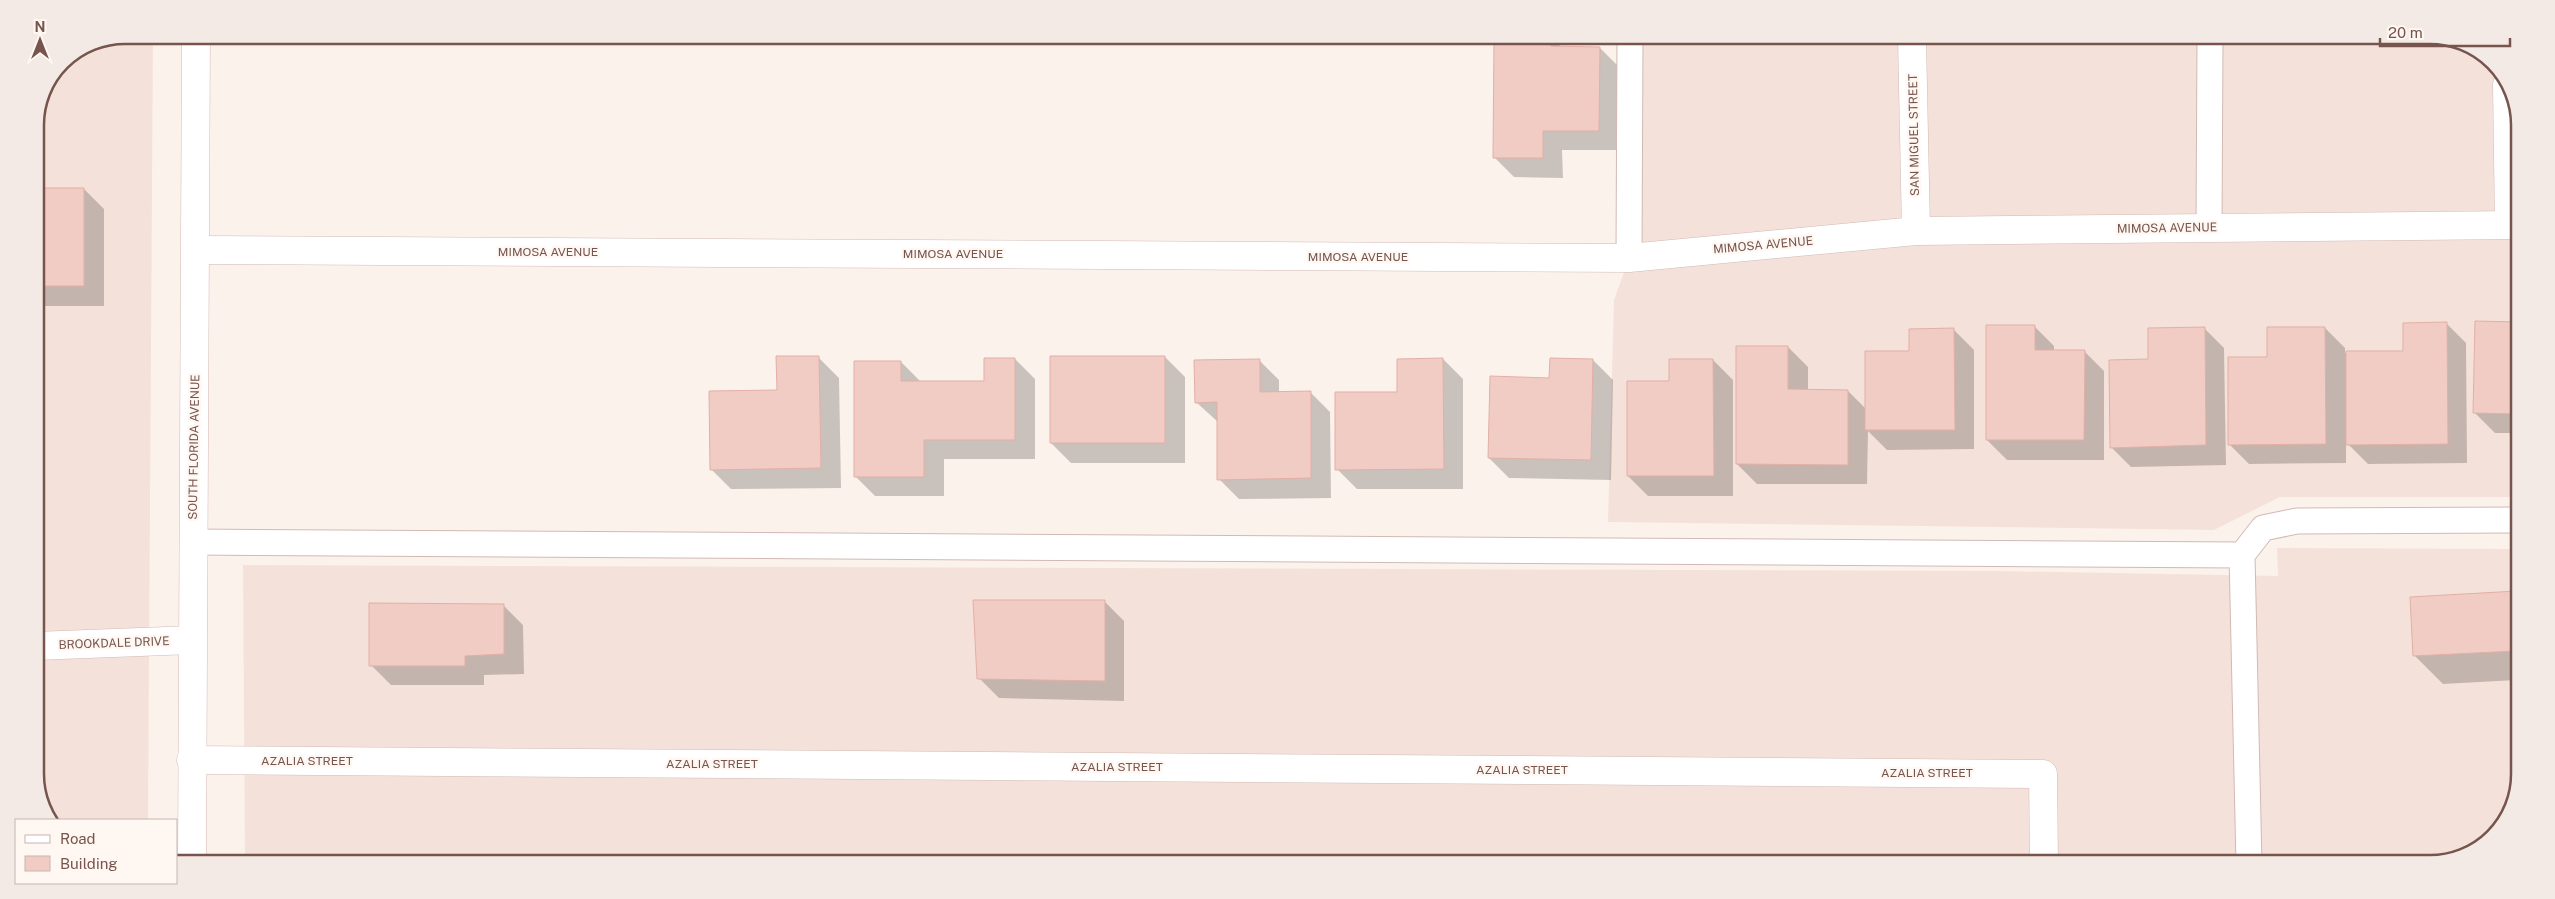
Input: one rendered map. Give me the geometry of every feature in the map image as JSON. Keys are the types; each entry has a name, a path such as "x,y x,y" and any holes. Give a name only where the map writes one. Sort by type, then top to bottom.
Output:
{"street":[{"name":"SOUTH FLORIDA AVENUE","path":"192,855 196,44"},
{"name":"SAN MIGUEL STREET","path":"1912,44 1916,231"},
{"path":"2508,103 2511,165"},
{"name":"MIMOSA AVENUE","path":"196,250 1629,258 1916,231 2511,225"},
{"name":"BROOKDALE DRIVE","path":"44,646 192,640"},
{"name":"AZALIA STREET","path":"191,760 2043,774 2044,855"}],"lane":[{"path":"1629,258 1630,44"},
{"path":"2209,228 2210,44"},
{"path":"2248,855 2242,555 2263,528 2297,521 2511,520"},
{"path":"193,542 2242,555"}],"shaded area":[{"path":"153,44 148,819 58,819 48,800 44,779 45,109 57,80 80,57 109,45"},
{"path":"1630,44 2441,44 2456,48 2475,57 2494,75 2505,94 2510,109 2511,497 2280,497 2214,530 1608,522 1614,300 1629,258"},
{"path":"2277,548 2511,549 2510,790 2500,815 2480,838 2456,851 2430,855 245,855 243,565 1999,571 2278,576"}],"building":[{"path":"1494,44 1551,44 1551,46 1600,47 1599,131 1543,131 1543,158 1493,158"},
{"path":"44,188 84,188 84,286 44,286"},
{"path":"2475,321 2511,322 2511,414 2473,413"},
{"path":"2447,322 2448,444 2346,445 2346,351 2403,351 2403,323"},
{"path":"1986,325 2035,325 2035,350 2085,350 2084,440 1986,440"},
{"path":"2205,327 2206,445 2110,448 2109,360 2148,359 2148,328"},
{"path":"2267,327 2325,327 2326,444 2228,445 2228,357 2267,357"},
{"path":"1954,328 1955,430 1865,430 1865,351 1909,351 1909,329"},
{"path":"1736,346 1788,346 1788,389 1848,390 1848,465 1736,464"},
{"path":"776,356 819,356 821,468 710,470 709,391 777,390"},
{"path":"1050,356 1165,356 1165,443 1050,443"},
{"path":"984,358 1015,358 1015,440 924,440 924,477 854,477 854,361 901,361 901,381 984,381"},
{"path":"1443,358 1444,469 1335,470 1335,392 1397,392 1397,359"},
{"path":"1550,358 1593,359 1591,460 1488,458 1490,376 1549,378"},
{"path":"1260,359 1260,392 1311,391 1311,478 1217,480 1217,402 1195,403 1194,360"},
{"path":"1669,359 1713,359 1714,476 1627,476 1627,381 1669,381"},
{"path":"2511,591 2511,651 2413,656 2410,597"},
{"path":"973,600 1105,600 1105,681 977,679"},
{"path":"369,603 504,604 504,654 465,656 465,666 369,666"}]}
